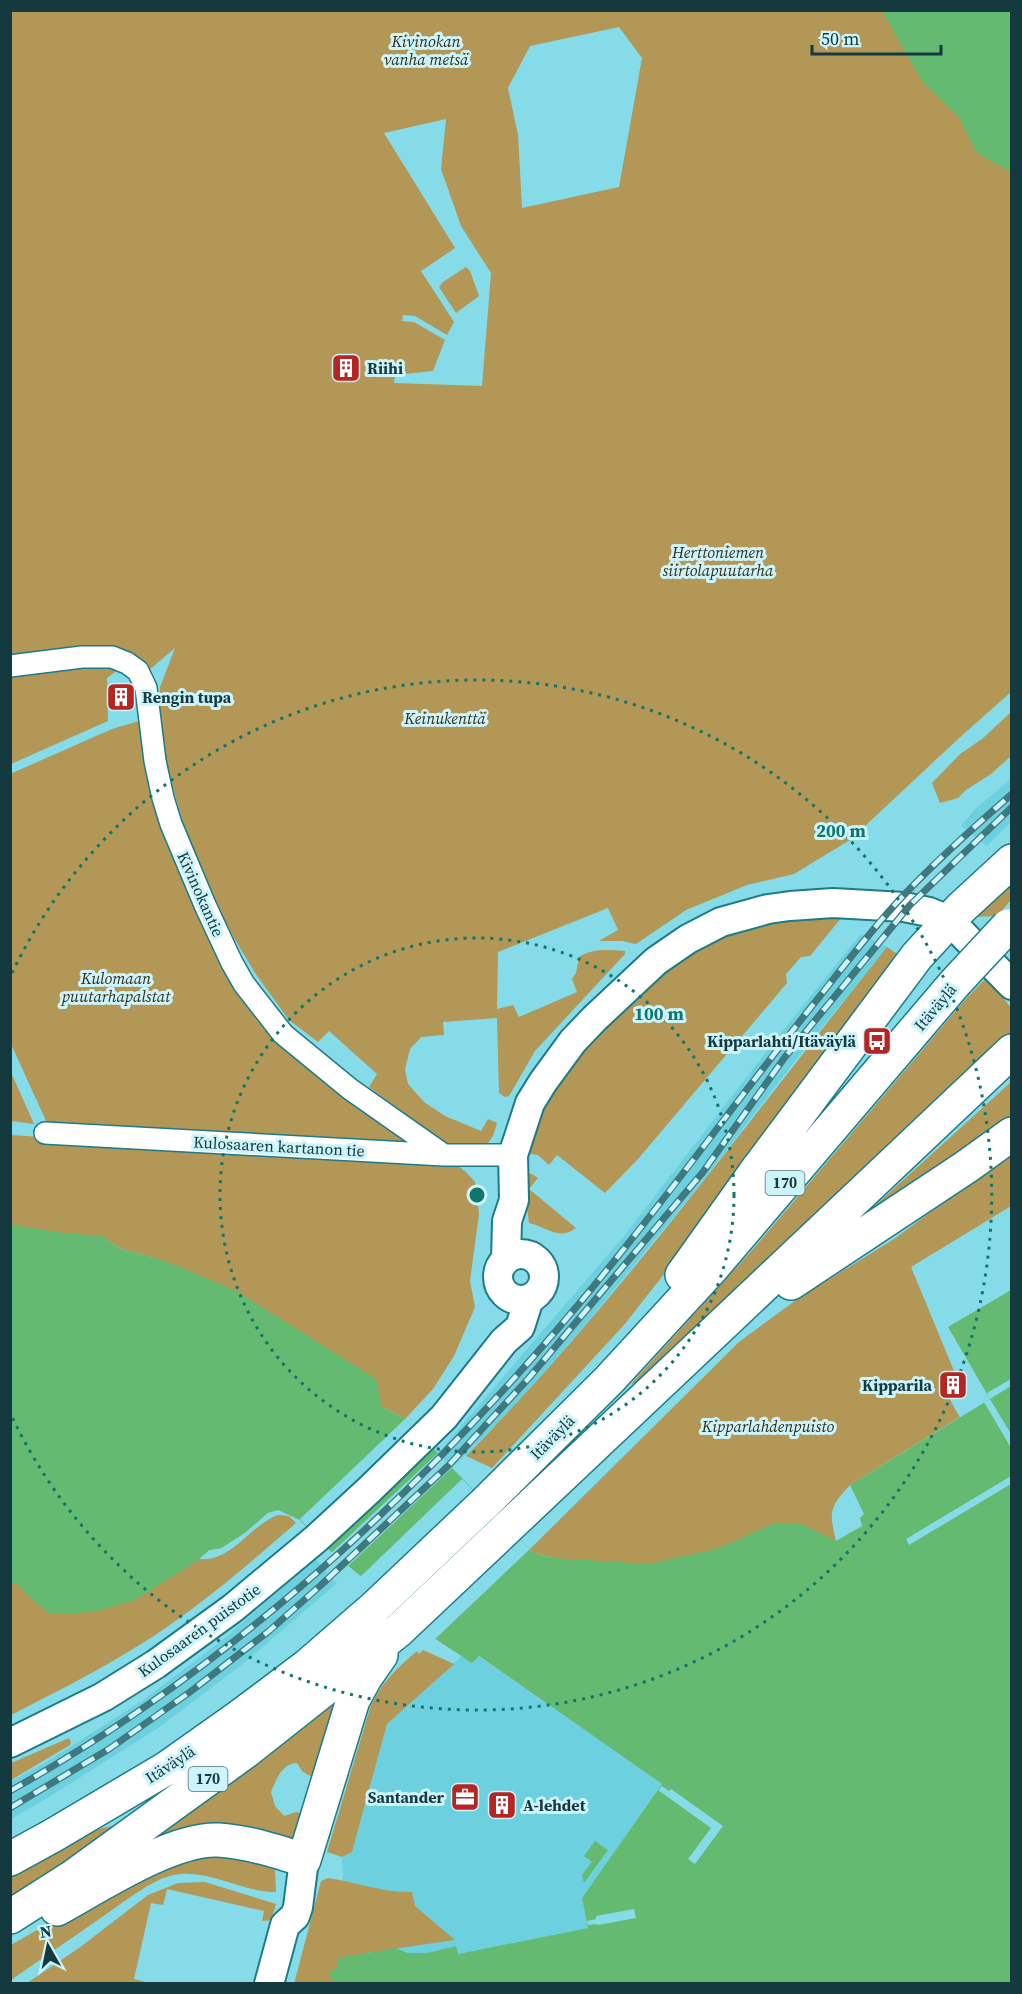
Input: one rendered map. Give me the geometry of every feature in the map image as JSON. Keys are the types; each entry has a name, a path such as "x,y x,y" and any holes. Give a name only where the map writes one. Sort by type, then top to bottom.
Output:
{"highway":[{"path":"609,1380 708,1236 917,956 949,920 1011,861"},
{"name":"Itäväylä","path":"10,1859 167,1768 307,1665 375,1607 486,1503 609,1380 712,1268 955,983 1010,925"},
{"name":"Itäväylä","path":"10,1917 71,1878 245,1752 398,1631 1011,1051"},
{"path":"714,1333 966,1167 1011,1134"},
{"path":"10,1934 159,1854 200,1842 216,1840 242,1843 304,1860 353,1700 365,1678 398,1631"}],"main road":[{"path":"516,1258 507,1221 514,1200 513,1155 530,1103 573,1041 621,992 656,962 688,939 721,922 768,909 812,904 870,903 904,907 929,912 949,920 1011,985"},
{"path":"516,1258 535,1259 541,1266 544,1275 543,1285 537,1293 518,1297 501,1288 498,1278 500,1268 516,1258"},
{"name":"Kulosaaren puistotie","path":"10,1743 103,1697 156,1664 233,1608 317,1538 422,1439 469,1387 504,1341 518,1297"},
{"path":"269,1983 285,1926 295,1916 298,1907 304,1860"}],"street":[{"name":"Kivinokantie","path":"10,666 82,657 112,657 138,670 146,688 155,761 171,824 205,905 244,984 283,1034 350,1089 444,1155"},
{"name":"Kulosaaren kartanon tie","path":"45,1133 444,1155 513,1155"}],"shaded area":[{"path":"882,11 1011,11 1011,172 977,153 958,116 923,83"},
{"path":"1011,779 1011,822 987,846 961,826 975,809"},
{"path":"861,934 887,947 798,1057 702,1182 581,1330 511,1410 452,1468 438,1453 624,1236 780,1034"},
{"path":"10,1224 63,1233 101,1236 121,1249 156,1258 236,1291 376,1379 382,1407 405,1419 534,1553 553,1558 649,1564 719,1548 775,1523 799,1523 836,1541 862,1526 860,1518 864,1514 850,1485 990,1399 948,1327 1011,1290 1011,1983 336,1983 330,1976 330,1972 337,1968 337,1958 396,1948 408,1953 427,1953 456,1946 458,1954 588,1928 582,1898 662,1784 479,1656 472,1663 437,1640 327,1548 300,1520 278,1510 268,1513 246,1532 221,1548 209,1550 198,1560 135,1600 93,1612 50,1614 17,1584 11,1584"},
{"path":"315,1559 337,1583 244,1663 158,1728 11,1819 11,1781 40,1766 142,1701 226,1637"},
{"path":"462,1656 472,1663 478,1656 662,1784 582,1898 588,1928 458,1954 437,1950 428,1953 408,1953 396,1948 347,1957 342,1857 352,1852 387,1724"},
{"path":"595,1841 608,1850 584,1883 582,1875 592,1862 584,1856"}],"green space":[{"name":"Herttoniemen siirtolapuutarha","path":"11,11 1011,11 1011,692 850,840 794,874 747,885 686,910 636,944 622,941 599,941 618,930 608,908 498,952 497,1009 513,1005 519,1017 577,992 572,979 576,973 579,957 601,950 625,951 625,954 535,1051 509,1096 505,1097 499,1093 497,1018 443,1022 444,1035 421,1037 410,1049 405,1069 408,1084 424,1102 445,1116 481,1131 488,1119 497,1123 488,1143 449,1147 369,1087 377,1074 329,1031 318,1042 289,1020 255,973 227,926 185,829 164,757 159,718 160,687 175,648 149,670 136,657 107,678 108,721 11,764","holes":["619,27 642,58 619,187 522,208 518,135 508,88 530,46","446,119 441,169 461,226 491,273 482,386 394,383 395,375 433,371 445,340 414,322 402,321 403,315 415,316 447,335 454,322 421,271 455,248 384,133"]},
{"path":"466,267 470,271 479,296 456,313 439,287"},
{"path":"1011,712 1011,756 958,798 940,803 932,783 960,754 982,739"},
{"name":"Kulomaan puutarhapalstat","path":"139,721 142,724 166,836 226,974 248,1008 352,1098 425,1151 47,1123 11,1044 10,774 112,729"},
{"path":"1011,870 1011,900 997,916 976,917 973,911"},
{"path":"813,915 842,917 810,956 801,957 786,974 787,983 638,1159 605,1193 557,1155 549,1165 538,1155 523,1153 532,1123 577,1054 631,1001 675,964 703,945 731,931"},
{"path":"887,947 897,954 862,1011 730,1190 624,1325 492,1468 466,1456 523,1396 631,1271"},
{"path":"987,977 1011,1008 1011,1032 635,1386 632,1383 755,1247 964,1001"},
{"path":"10,1070 34,1124 11,1121"},
{"path":"1011,1082 1011,1125 856,1223"},
{"path":"11,1135 457,1165 475,1182 479,1214 470,1281 475,1307 454,1356 433,1389 405,1419 382,1407 156,1258 121,1249 101,1236 11,1250"},
{"name":"Kipparlahdenpuisto","path":"1011,1153 1011,1206 911,1267 954,1371 940,1378 960,1417 850,1485 832,1510 836,1541 779,1589 553,1558 534,1553 530,1549 739,1342 796,1300 894,1239"},
{"path":"522,1172 538,1178 529,1189 576,1228 570,1232 558,1233 529,1223"},
{"path":"278,1515 289,1516 296,1523 236,1575 173,1623 70,1685 11,1715 11,1584 246,1532 221,1548 209,1550 199,1559 210,1559 231,1549 258,1527"},
{"path":"423,1650 454,1664 387,1724 352,1852 342,1857 327,1852 371,1705 391,1675 417,1651 419,1654"},
{"path":"343,1692 314,1777 302,1771 297,1763 292,1764 280,1773 271,1792 275,1806 284,1816 296,1812 307,1815 294,1846 138,1844"},
{"path":"69,1738 70,1745 11,1780 11,1763"},
{"path":"117,1825 11,1897 11,1875 89,1831"},
{"path":"198,1849 271,1863 275,1871 276,1892 252,1889 193,1874 171,1875 142,1890 11,1980 11,1945 100,1894"},
{"path":"328,1878 380,1889 412,1892 415,1906 455,1940 365,1953 373,1983 294,1984 321,1881"},
{"path":"205,1882 276,1904 271,1920 262,1921 264,1911 167,1889 163,1905 151,1903 134,1979 150,1983 27,1983 79,1948 148,1895 178,1883"}],"pier":[{"path":"1011,1379 1011,1386 990,1399 987,1393"},
{"path":"990,1399 1011,1434 1011,1448 984,1402"},
{"path":"405,1419 432,1448 327,1548 300,1519"},
{"path":"438,1453 452,1468 346,1568 330,1554"},
{"path":"1011,1476 1011,1484 909,1545 906,1539"},
{"path":"462,1479 530,1549 433,1641 359,1578"},
{"path":"662,1786 669,1791 671,1789 723,1826 695,1864 688,1859 711,1828 658,1790"},
{"path":"634,1909 636,1918 588,1925 587,1921 596,1919 596,1916"}],"railway":[{"path":"10,1791 98,1738 182,1680 264,1617 342,1550 418,1479 558,1329 648,1219 791,1032 879,922 929,870 1012,794"},
{"path":"10,1808 109,1749 190,1692 269,1631 449,1465 528,1379 703,1172 785,1057 910,905 1012,807"}],"place":[{"name":"Riihi","path":"346,368"},
{"name":"Rengin tupa","path":"121,697"},
{"name":"Kipparlahti/Itäväylä","path":"877,1041"},
{"name":"Kipparila","path":"953,1385"},
{"name":"Santander","path":"465,1797"},
{"name":"A-lehdet","path":"502,1805"}],"park label":[{"name":"Kivinokan vanha metsä","path":"426,50"},
{"name":"Keinukenttä","path":"445,718"}]}
